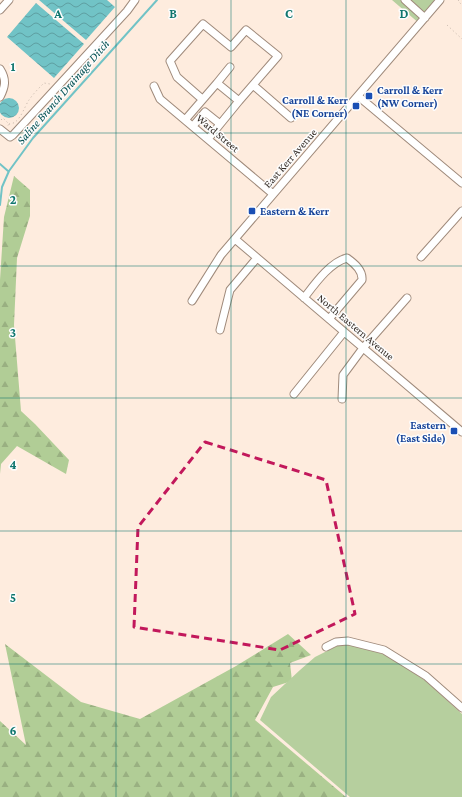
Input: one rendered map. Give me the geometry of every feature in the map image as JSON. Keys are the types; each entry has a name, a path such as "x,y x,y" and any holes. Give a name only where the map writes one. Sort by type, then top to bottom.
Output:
{"street":[{"path":"0,10 9,0"},
{"path":"2,131 10,137 13,135 127,11 135,0"},
{"path":"404,0 425,18"},
{"name":"East Kerr Avenue","path":"192,301 212,268 235,239 440,0"},
{"path":"202,99 177,77 170,61 203,24 231,47 246,30 278,56 208,139"},
{"path":"185,120 230,67"},
{"path":"0,69 5,82 4,89 0,97"},
{"path":"217,82 239,101"},
{"path":"253,85 291,118"},
{"name":"Ward Street","path":"154,86 160,99 273,194"},
{"path":"358,96 462,183"},
{"path":"193,126 205,112 220,124"},
{"path":"421,257 462,211"},
{"name":"North Eastern Avenue","path":"235,239 462,432"},
{"path":"220,330 230,290 257,258"},
{"path":"304,298 322,277 340,260 347,258 351,261 361,272 362,280 329,319"},
{"path":"342,399 343,375 362,348 407,298"},
{"path":"294,394 344,332"},
{"path":"326,647 336,642 348,640 384,650 426,676 462,708"}],"path":[{"path":"459,0 458,1 462,5"},
{"path":"447,25 462,39"},
{"path":"2,131 9,124 14,123 24,111 29,100 44,83 53,84"},
{"path":"1,120 3,118 9,124"}],"highlighted area":[{"path":"205,442 326,480 355,614 280,650 134,627 138,527"}],"green space":[{"path":"392,0 440,0 420,24"},
{"path":"14,176 30,190 30,216 17,258 14,325 21,411 69,460 66,474 17,446 1,464 0,474 0,280 4,217"},
{"path":"288,634 311,655 290,663 292,681 273,687 255,720 346,797 0,797 0,721 26,745 5,644 81,702 140,719 236,666"},
{"path":"343,643 369,649 388,656 426,681 462,714 462,797 350,797 260,720 271,697 300,670 315,657"}],"water":[{"path":"39,0 107,0 115,7 86,40"},
{"path":"36,3 84,44 54,78 7,37"},
{"path":"5,98 13,98 19,104 19,112 13,118 5,118 -1,112 -1,104"}],"waterway":[{"name":"Saline Branch Drainage Ditch","path":"0,205 2,187 9,171 33,138 157,0"},
{"path":"0,164 8,171"}],"place":[{"name":"Carroll & Kerr (NW Corner)","path":"369,96"},
{"name":"Carroll & Kerr (NE Corner)","path":"356,106"},
{"name":"Eastern & Kerr","path":"252,211"},
{"name":"Eastern (East Side)","path":"454,431"}]}
